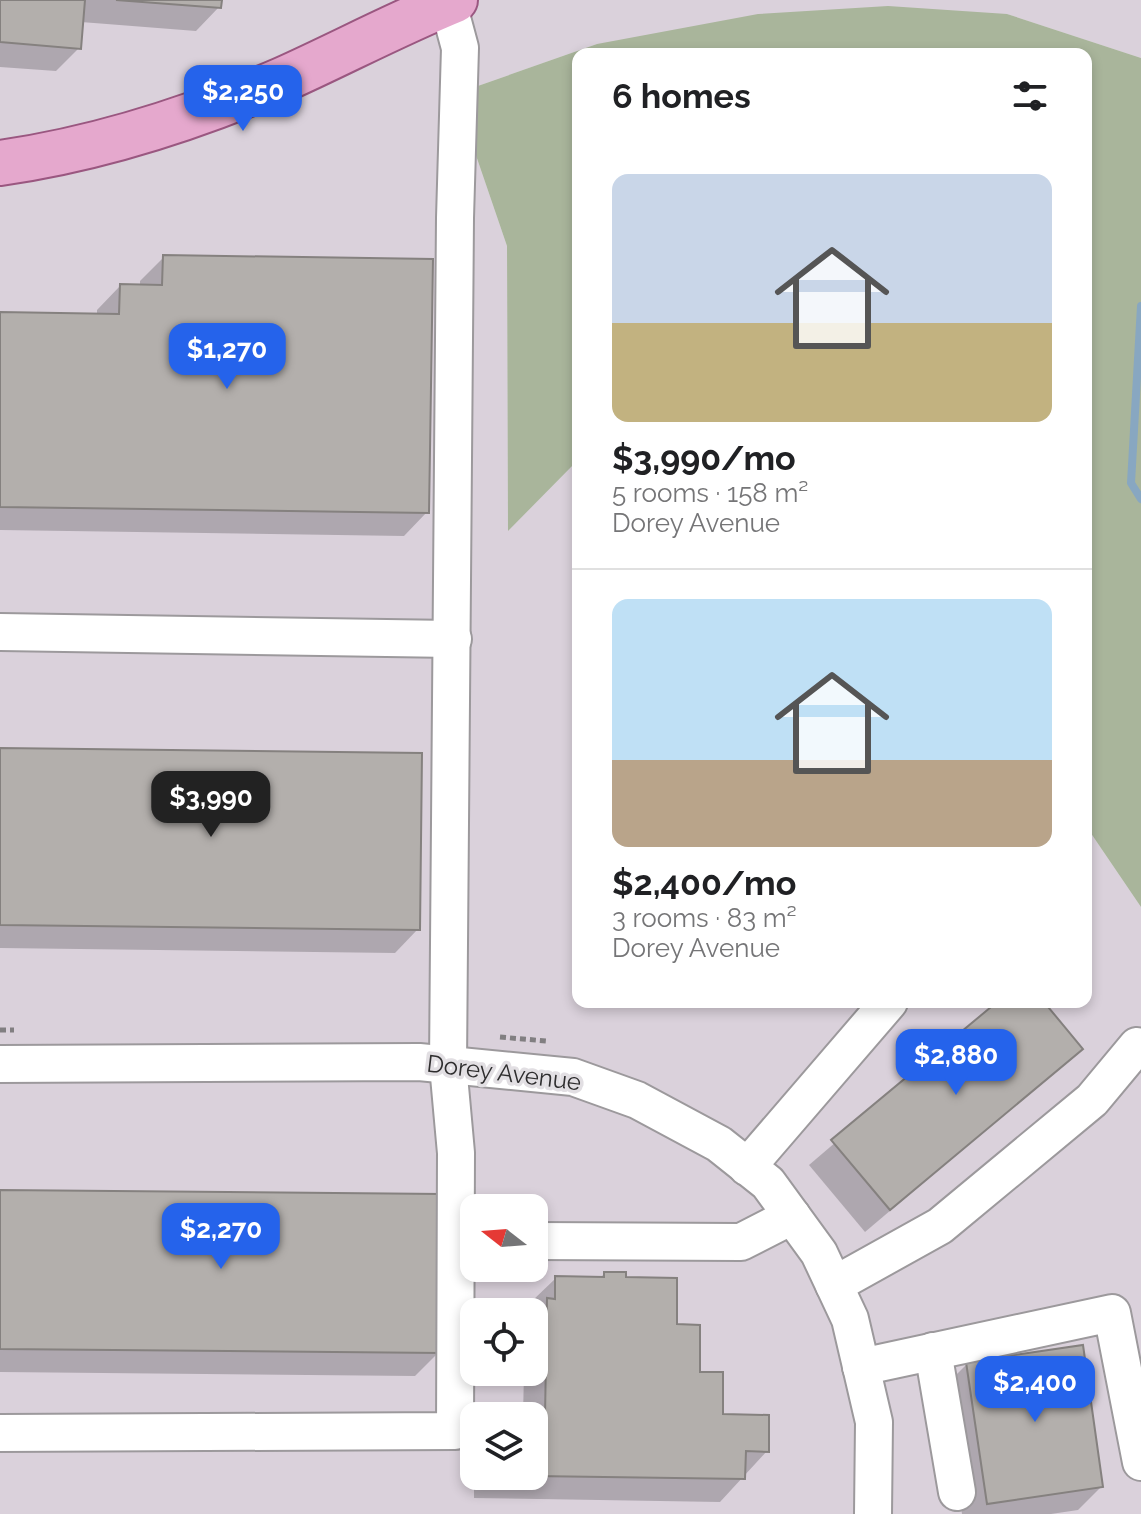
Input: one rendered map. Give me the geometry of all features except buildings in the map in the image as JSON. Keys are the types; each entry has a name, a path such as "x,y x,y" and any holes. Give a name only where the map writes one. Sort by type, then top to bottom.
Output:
{"main road":[{"path":"0,163 109,141 197,115 283,80 451,2"}],"street":[{"path":"0,1433 455,1431 456,1153 449,1050 455,218 460,48 451,2"},
{"path":"0,632 453,639"},
{"path":"747,1167 884,1008"},
{"path":"834,1285 940,1226 1092,1100 1137,1046"},
{"name":"Dorey Avenue","path":"0,1064 419,1062 449,1050 573,1077 637,1100 719,1144 768,1183 819,1253 850,1319 874,1422 873,1514"},
{"path":"548,1241 741,1242 792,1216"},
{"path":"861,1367 1127,1310 1141,1462"},
{"path":"933,1351 957,1492"}],"path":[{"path":"0,1030 16,1031"},
{"path":"449,1050 519,1037 551,1042"}],"shaded area":[{"path":"0,0 1141,0 1141,58 1007,14 597,44 572,48 572,53 455,94 507,246 508,530 572,466 572,1008 1092,1008 1092,835 1141,907 1141,1514 0,1514"}],"green space":[{"path":"888,6 1007,14 1141,58 1141,907 1092,835 1092,48 586,48 758,14"},
{"path":"572,53 572,466 508,531 507,246 455,94"}],"waterway":[{"path":"1141,306 1131,483 1141,499"}]}
